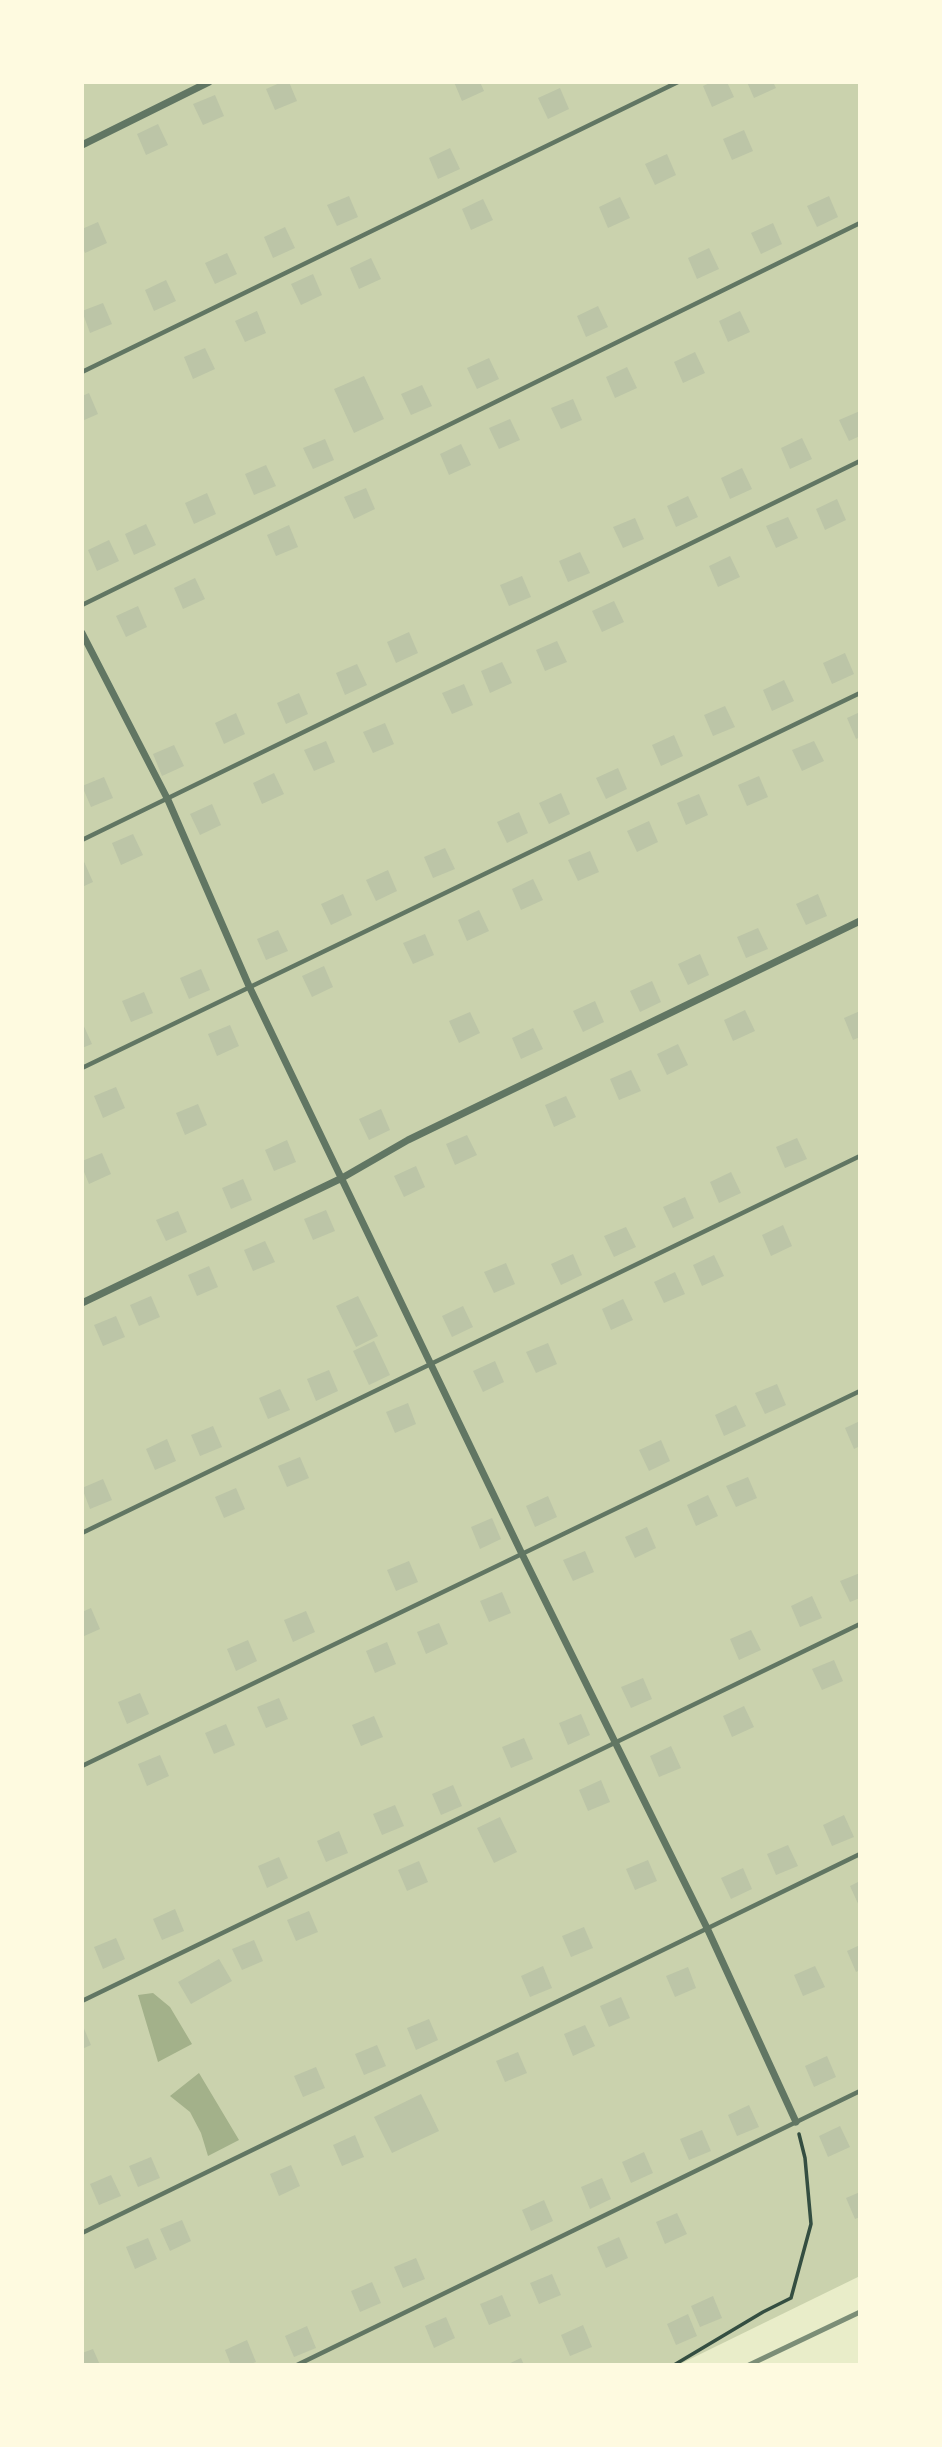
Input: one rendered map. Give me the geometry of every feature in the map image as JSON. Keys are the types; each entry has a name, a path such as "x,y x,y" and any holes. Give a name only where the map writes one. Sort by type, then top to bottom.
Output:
{"street":[{"path":"82,145 209,82"},
{"path":"82,633 168,800 249,986 522,1554 706,1928 796,2122"},
{"path":"82,1303 342,1178 408,1140 860,921"}],"lane":[{"path":"82,372 678,82"},
{"path":"82,605 860,223"},
{"path":"82,840 860,461"},
{"path":"82,1068 860,693"},
{"path":"82,1532 860,1156"},
{"path":"82,1766 860,1391"},
{"path":"82,2001 860,1624"},
{"path":"82,2234 860,1854"},
{"path":"297,2365 860,2091"}],"path":[{"path":"674,2365 763,2312 792,2298 811,2224 805,2158 796,2122"}],"shaded area":[{"path":"82,82 860,82 860,2276 678,2365 82,2365"},
{"path":"153,1993 170,2007 192,2044 158,2062 138,1995"},
{"path":"199,2073 239,2140 208,2156 201,2133 190,2112 170,2096"}],"building":[{"path":"289,82 297,101 275,110 266,89"},
{"path":"454,82 480,82 484,91 462,101"},
{"path":"712,82 727,82 734,97 712,107 703,86"},
{"path":"747,82 773,82 776,88 754,98"},
{"path":"560,88 569,109 548,119 538,98"},
{"path":"215,95 224,116 203,125 193,104"},
{"path":"158,124 168,145 146,155 137,134"},
{"path":"744,130 753,151 732,160 723,139"},
{"path":"450,148 460,169 438,179 429,158"},
{"path":"667,154 676,175 655,185 645,164"},
{"path":"349,196 358,217 337,226 327,205"},
{"path":"829,196 838,217 817,227 807,206"},
{"path":"620,197 630,218 608,228 599,207"},
{"path":"483,199 493,220 471,230 462,209"},
{"path":"98,222 107,243 85,253 82,246 82,229"},
{"path":"773,223 782,244 761,254 751,233"},
{"path":"285,227 295,248 273,258 264,237"},
{"path":"709,248 719,269 697,279 688,258"},
{"path":"227,253 237,274 215,284 205,263"},
{"path":"371,258 381,279 359,289 350,268"},
{"path":"313,274 322,295 301,305 291,284"},
{"path":"166,280 176,301 154,311 145,290"},
{"path":"103,303 112,324 90,333 82,311"},
{"path":"598,306 608,327 586,337 577,316"},
{"path":"257,311 266,333 245,342 235,321"},
{"path":"740,311 750,332 728,342 719,321"},
{"path":"205,348 215,369 193,379 184,357"},
{"path":"695,352 705,373 683,383 674,362"},
{"path":"489,358 499,379 477,389 467,368"},
{"path":"627,367 637,388 615,398 606,377"},
{"path":"364,376 384,419 354,433 334,389"},
{"path":"422,385 432,406 411,415 401,394"},
{"path":"89,393 98,414 82,421 82,396"},
{"path":"573,399 582,420 561,429 551,408"},
{"path":"860,411 860,436 849,441 839,420"},
{"path":"510,419 520,440 499,449 489,428"},
{"path":"802,438 812,459 790,469 781,448"},
{"path":"325,439 334,460 313,469 303,448"},
{"path":"461,444 471,465 449,475 440,454"},
{"path":"266,465 276,486 254,495 245,474"},
{"path":"742,468 752,489 730,499 721,478"},
{"path":"366,488 375,509 354,519 344,497"},
{"path":"207,493 216,514 194,524 185,503"},
{"path":"688,496 698,517 676,527 667,506"},
{"path":"837,499 846,520 825,530 816,509"},
{"path":"788,517 798,538 776,548 766,526"},
{"path":"635,518 644,539 623,548 613,527"},
{"path":"146,524 156,545 134,555 125,534"},
{"path":"289,525 298,547 276,556 267,535"},
{"path":"109,540 119,561 97,571 88,550"},
{"path":"580,552 590,573 568,582 559,561"},
{"path":"730,556 740,577 718,587 709,566"},
{"path":"522,576 531,597 509,606 500,585"},
{"path":"195,578 205,599 183,609 174,588"},
{"path":"614,601 624,622 602,632 592,611"},
{"path":"138,606 147,627 126,637 116,616"},
{"path":"409,632 418,653 396,663 387,642"},
{"path":"557,641 567,662 545,671 536,650"},
{"path":"845,653 854,674 832,684 823,663"},
{"path":"502,662 512,683 490,693 481,671"},
{"path":"357,664 367,685 345,695 336,673"},
{"path":"784,680 794,701 772,711 763,690"},
{"path":"464,684 473,705 452,714 442,693"},
{"path":"299,693 308,714 286,724 277,703"},
{"path":"725,706 735,727 713,736 704,715"},
{"path":"860,712 860,737 856,739 847,718"},
{"path":"236,713 245,734 224,744 215,723"},
{"path":"385,723 394,744 373,753 363,732"},
{"path":"674,735 683,756 661,766 652,745"},
{"path":"326,741 335,762 314,771 304,750"},
{"path":"814,741 824,761 802,771 792,750"},
{"path":"174,745 184,766 162,776 153,754"},
{"path":"618,768 627,789 606,799 596,778"},
{"path":"274,773 284,794 262,804 253,783"},
{"path":"759,776 768,797 747,806 738,785"},
{"path":"104,777 113,798 91,807 82,786"},
{"path":"561,793 570,814 549,824 539,803"},
{"path":"699,794 708,815 686,825 677,803"},
{"path":"212,804 221,825 200,835 190,814"},
{"path":"519,812 528,833 507,843 497,822"},
{"path":"649,821 658,842 637,852 627,831"},
{"path":"133,834 143,855 121,865 112,843"},
{"path":"445,848 455,869 433,878 424,857"},
{"path":"590,851 599,872 578,881 568,860"},
{"path":"82,857 93,882 82,887"},
{"path":"388,870 397,891 376,901 366,880"},
{"path":"533,879 543,900 521,910 512,889"},
{"path":"343,894 352,915 331,925 321,904"},
{"path":"818,894 827,916 806,925 796,904"},
{"path":"479,910 489,931 467,941 458,920"},
{"path":"758,928 768,949 746,958 737,937"},
{"path":"278,930 288,951 266,960 257,939"},
{"path":"425,934 434,955 413,964 403,943"},
{"path":"700,954 709,975 688,985 678,964"},
{"path":"324,966 333,987 312,997 302,976"},
{"path":"201,969 210,990 189,999 180,978"},
{"path":"652,981 661,1002 640,1012 630,991"},
{"path":"144,992 153,1013 131,1022 122,1001"},
{"path":"595,1001 604,1022 583,1032 573,1011"},
{"path":"745,1010 755,1031 733,1041 724,1020"},
{"path":"860,1011 860,1037 853,1040 844,1018"},
{"path":"470,1012 480,1033 459,1043 449,1021"},
{"path":"82,1022 92,1044 82,1048"},
{"path":"230,1025 239,1046 217,1056 208,1034"},
{"path":"533,1028 543,1049 521,1059 512,1038"},
{"path":"678,1044 688,1065 667,1075 657,1054"},
{"path":"631,1070 641,1091 619,1100 610,1079"},
{"path":"116,1087 125,1108 103,1118 94,1096"},
{"path":"566,1096 576,1117 554,1127 545,1105"},
{"path":"198,1104 207,1125 185,1135 176,1113"},
{"path":"381,1109 390,1130 369,1140 359,1119"},
{"path":"467,1135 477,1155 455,1165 446,1144"},
{"path":"797,1138 807,1159 785,1168 776,1147"},
{"path":"287,1140 296,1162 274,1171 265,1150"},
{"path":"102,1153 111,1174 89,1184 82,1161"},
{"path":"416,1166 425,1187 404,1197 394,1176"},
{"path":"731,1172 741,1193 719,1203 710,1182"},
{"path":"243,1179 252,1200 231,1209 222,1188"},
{"path":"685,1197 694,1218 673,1228 663,1207"},
{"path":"326,1210 335,1231 313,1240 304,1219"},
{"path":"178,1211 187,1232 166,1241 156,1220"},
{"path":"783,1225 792,1246 771,1256 762,1235"},
{"path":"626,1227 636,1247 614,1257 604,1236"},
{"path":"265,1241 275,1262 253,1271 244,1250"},
{"path":"573,1254 582,1275 561,1285 551,1264"},
{"path":"714,1255 724,1276 702,1286 693,1265"},
{"path":"506,1263 515,1284 494,1293 484,1272"},
{"path":"209,1266 218,1287 197,1296 188,1275"},
{"path":"675,1272 685,1294 664,1303 654,1282"},
{"path":"151,1296 160,1317 139,1326 130,1305"},
{"path":"358,1296 378,1336 356,1347 336,1306"},
{"path":"623,1299 633,1320 611,1330 602,1309"},
{"path":"463,1306 473,1327 452,1337 442,1316"},
{"path":"116,1316 125,1337 103,1346 94,1325"},
{"path":"374,1341 390,1375 369,1385 353,1351"},
{"path":"548,1343 557,1364 536,1373 526,1352"},
{"path":"495,1361 504,1382 483,1392 473,1371"},
{"path":"329,1370 338,1391 316,1401 307,1379"},
{"path":"777,1384 786,1405 765,1414 755,1393"},
{"path":"280,1389 290,1410 268,1419 259,1398"},
{"path":"408,1403 416,1424 395,1433 386,1412"},
{"path":"736,1405 746,1426 724,1436 715,1415"},
{"path":"860,1421 860,1446 854,1449 845,1428"},
{"path":"213,1426 222,1447 200,1456 191,1435"},
{"path":"167,1439 176,1461 155,1470 146,1449"},
{"path":"661,1440 670,1461 649,1471 639,1450"},
{"path":"300,1457 309,1478 287,1487 278,1466"},
{"path":"748,1477 757,1498 736,1507 726,1486"},
{"path":"103,1479 112,1500 90,1509 82,1488"},
{"path":"236,1488 245,1509 224,1518 215,1497"},
{"path":"708,1495 718,1516 696,1526 687,1505"},
{"path":"548,1496 557,1517 535,1527 526,1506"},
{"path":"492,1518 501,1539 480,1549 471,1527"},
{"path":"647,1527 656,1548 635,1558 625,1537"},
{"path":"585,1551 594,1572 573,1581 563,1560"},
{"path":"409,1561 418,1582 396,1591 387,1570"},
{"path":"860,1573 860,1598 850,1602 840,1581"},
{"path":"502,1592 511,1613 489,1622 480,1601"},
{"path":"812,1596 822,1618 800,1627 791,1606"},
{"path":"91,1608 100,1629 82,1637 82,1612"},
{"path":"306,1611 315,1632 293,1642 284,1620"},
{"path":"439,1623 448,1644 426,1654 417,1632"},
{"path":"751,1630 761,1650 739,1660 730,1639"},
{"path":"248,1640 257,1661 236,1671 227,1649"},
{"path":"387,1642 396,1664 375,1673 366,1651"},
{"path":"834,1660 843,1681 822,1690 812,1669"},
{"path":"643,1678 652,1699 631,1708 621,1687"},
{"path":"140,1693 149,1714 127,1724 118,1702"},
{"path":"279,1698 288,1719 266,1728 257,1707"},
{"path":"744,1706 754,1727 732,1737 723,1716"},
{"path":"581,1714 590,1735 568,1745 559,1723"},
{"path":"374,1716 383,1737 361,1746 352,1725"},
{"path":"226,1724 235,1745 214,1754 205,1733"},
{"path":"524,1738 533,1759 511,1768 502,1747"},
{"path":"671,1746 681,1768 659,1777 650,1756"},
{"path":"160,1755 169,1776 147,1786 138,1764"},
{"path":"601,1780 610,1802 588,1811 579,1790"},
{"path":"453,1785 462,1806 441,1815 432,1794"},
{"path":"395,1805 404,1826 382,1835 373,1814"},
{"path":"844,1815 854,1837 832,1846 823,1825"},
{"path":"500,1817 517,1852 494,1863 477,1828"},
{"path":"339,1831 348,1853 326,1862 317,1841"},
{"path":"788,1845 798,1866 776,1875 767,1854"},
{"path":"279,1857 288,1878 267,1888 258,1866"},
{"path":"648,1860 657,1881 635,1890 626,1869"},
{"path":"419,1861 428,1882 407,1891 398,1870"},
{"path":"743,1868 752,1889 731,1899 721,1878"},
{"path":"860,1881 860,1908 850,1886"},
{"path":"175,1909 184,1931 162,1940 153,1919"},
{"path":"309,1911 318,1932 296,1941 287,1920"},
{"path":"584,1927 593,1948 571,1957 562,1936"},
{"path":"116,1938 125,1959 103,1969 94,1947"},
{"path":"254,1940 263,1961 242,1970 232,1949"},
{"path":"860,1945 860,1970 856,1972 847,1951"},
{"path":"219,1959 232,1981 191,2004 178,1982"},
{"path":"543,1966 552,1988 530,1997 521,1976"},
{"path":"815,1966 825,1987 803,1996 794,1975"},
{"path":"688,1967 696,1988 675,1997 666,1976"},
{"path":"621,1997 630,2018 609,2027 600,2006"},
{"path":"429,2019 438,2040 416,2050 407,2028"},
{"path":"82,2024 91,2045 82,2049"},
{"path":"585,2025 595,2046 573,2056 564,2034"},
{"path":"377,2045 386,2066 364,2075 355,2054"},
{"path":"518,2052 527,2073 505,2082 496,2061"},
{"path":"827,2056 836,2077 814,2087 805,2066"},
{"path":"316,2067 325,2088 303,2097 294,2076"},
{"path":"421,2094 439,2131 392,2153 374,2117"},
{"path":"749,2105 759,2127 737,2136 728,2115"},
{"path":"840,2126 850,2147 828,2157 819,2136"},
{"path":"702,2130 711,2151 689,2160 680,2139"},
{"path":"355,2135 364,2157 342,2166 333,2145"},
{"path":"644,2152 653,2173 631,2183 622,2162"},
{"path":"151,2157 160,2178 138,2187 129,2166"},
{"path":"291,2165 300,2186 279,2196 270,2174"},
{"path":"111,2175 121,2196 99,2205 90,2184"},
{"path":"602,2178 611,2199 590,2209 581,2187"},
{"path":"860,2192 860,2217 855,2219 846,2198"},
{"path":"544,2200 553,2221 531,2231 522,2210"},
{"path":"677,2213 687,2234 665,2244 656,2222"},
{"path":"182,2220 191,2241 170,2251 160,2229"},
{"path":"619,2237 628,2258 606,2268 597,2247"},
{"path":"148,2238 157,2259 135,2269 126,2247"},
{"path":"416,2258 425,2279 403,2288 394,2267"},
{"path":"552,2274 561,2295 539,2304 530,2283"},
{"path":"372,2282 381,2303 360,2312 351,2291"},
{"path":"502,2295 511,2316 489,2325 480,2304"},
{"path":"713,2296 722,2318 700,2327 691,2306"},
{"path":"688,2314 697,2336 676,2345 667,2324"},
{"path":"446,2317 455,2338 434,2348 425,2326"},
{"path":"583,2325 592,2347 570,2356 561,2335"},
{"path":"307,2326 316,2348 294,2357 285,2336"},
{"path":"247,2340 256,2362 231,2365 225,2350"},
{"path":"93,2349 100,2365 82,2365 82,2353"},
{"path":"521,2358 524,2365 506,2365"}],"railway":[{"path":"749,2365 860,2312"}]}
